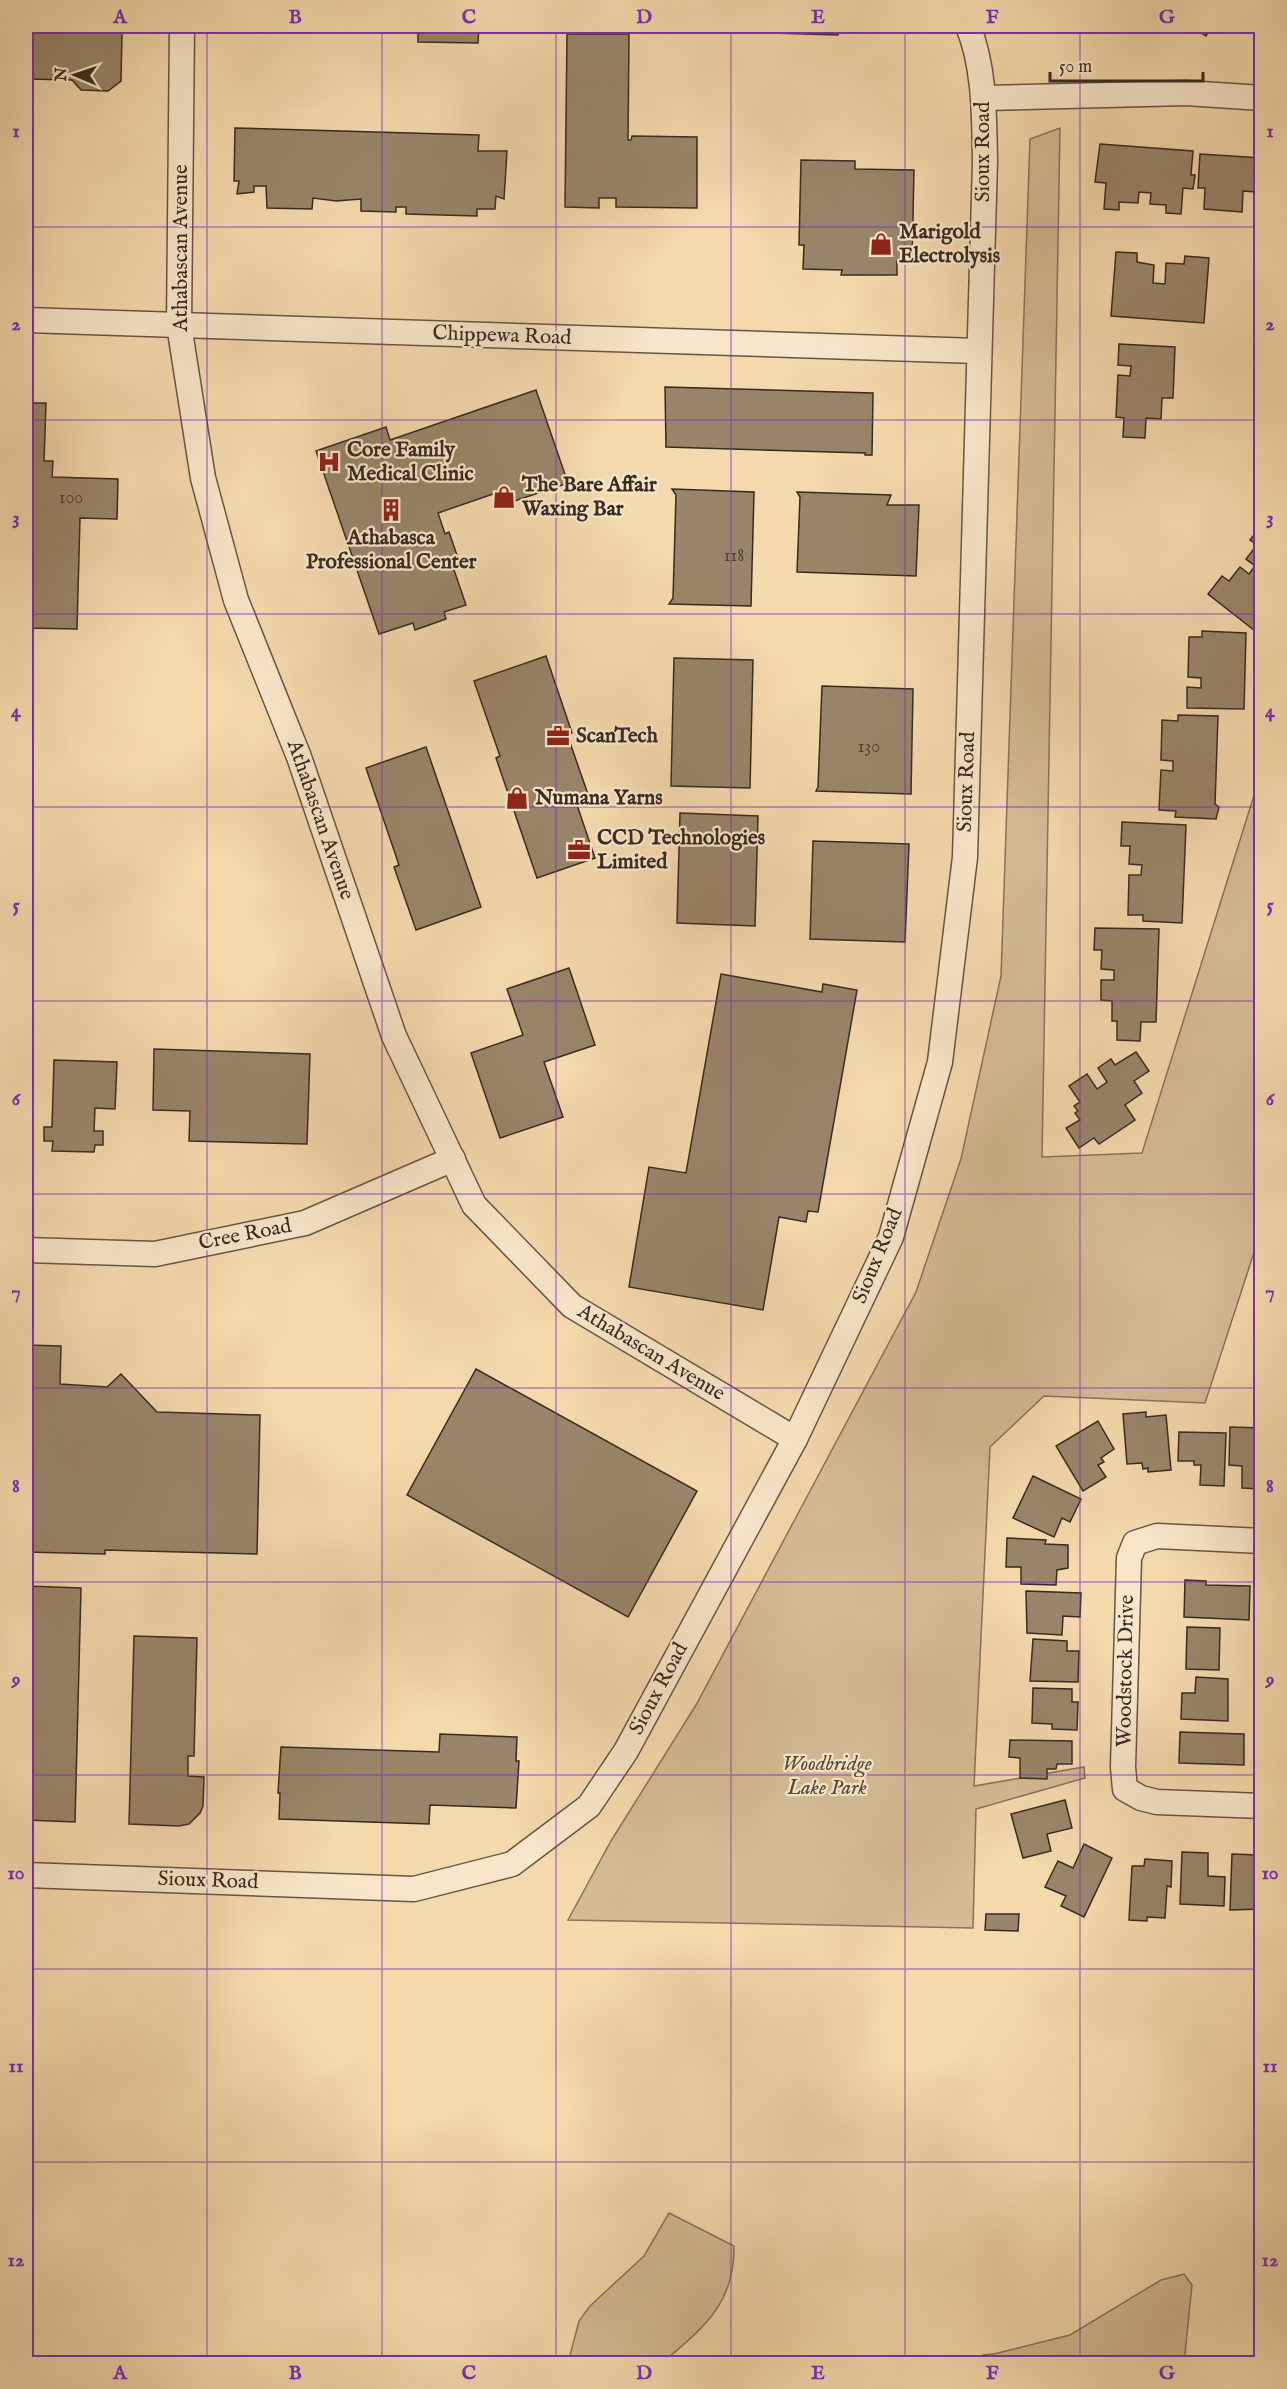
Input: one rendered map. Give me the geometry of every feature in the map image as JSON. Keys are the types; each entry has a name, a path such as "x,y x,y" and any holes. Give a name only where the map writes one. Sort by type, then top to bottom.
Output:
{"street":[{"name":"Athabascan Avenue","path":"182,26 179,325 203,478 236,600 299,757 394,1036 474,1205 572,1306 795,1439"},
{"name":"Sioux Road","path":"26,1875 414,1888 512,1864 589,1806 626,1751 795,1439 891,1237 940,1062 965,857 985,161 984,98 973,38 968,26"},
{"path":"984,98 1186,93 1262,98"},
{"name":"Chippewa Road","path":"26,320 978,351"},
{"name":"Cree Road","path":"26,1250 155,1254 305,1223 453,1159"},
{"name":"Woodstock Drive","path":"1262,1540 1157,1536 1135,1543 1129,1558 1123,1767 1125,1789 1141,1798 1157,1802 1262,1806"}],"green space":[{"name":"Woodbridge Lake Park","path":"1060,128 1042,1157 1142,1153 1261,773 1261,1231 1205,1403 1044,1396 990,1447 974,1786 1084,1767 1085,1778 976,1809 973,1928 568,1920 611,1841 696,1705 916,1292 961,1159 1001,976 1030,139"},
{"path":"669,2213 734,2246 729,2284 713,2314 690,2339 662,2363 568,2363 579,2321 590,2306 644,2256"},
{"path":"1184,2274 1192,2285 1184,2363 982,2363 983,2355 1070,2335 1161,2280"}],"building":[{"path":"26,26 115,26 122,33 121,81 108,91 81,90 72,80 26,79"},
{"path":"233,26 322,26 322,28"},
{"path":"418,26 479,26 478,43 418,42"},
{"path":"743,26 838,26 838,35 742,32"},
{"path":"1189,26 1212,26 1206,36"},
{"path":"567,34 629,34 628,140 631,140 632,136 697,137 697,208 616,207 616,198 599,198 599,208 565,207"},
{"path":"235,128 479,135 478,151 507,151 504,199 496,196 495,209 477,209 477,216 406,214 406,207 396,207 396,212 361,211 361,199 336,201 313,198 312,209 267,208 266,186 254,186 254,192 237,194 239,181 234,181"},
{"path":"1100,144 1193,151 1191,175 1195,175 1193,189 1183,188 1181,214 1166,213 1166,205 1150,204 1151,193 1139,192 1138,203 1119,202 1119,210 1104,209 1106,183 1095,182"},
{"path":"1200,154 1262,158 1262,214 1254,213 1255,192 1243,191 1242,212 1204,209 1205,188 1198,188"},
{"path":"801,160 855,161 855,169 914,170 912,261 897,261 897,275 841,275 842,270 803,269 804,245 799,245"},
{"path":"1116,252 1137,253 1137,262 1154,265 1153,283 1165,284 1166,263 1184,264 1185,256 1209,258 1204,323 1111,316"},
{"path":"1119,344 1175,347 1173,398 1162,398 1161,419 1146,418 1145,438 1123,437 1124,418 1116,417 1118,375 1130,376 1131,366 1118,365"},
{"path":"665,387 873,393 872,455 666,447"},
{"name":"Athabasca Professional Center","path":"536,390 568,483 497,507 493,494 438,513 445,534 449,532 459,561 452,564 466,605 444,612 446,619 415,630 413,623 379,634 316,451 386,427 390,440"},
{"path":"26,403 46,403 44,461 53,461 52,477 118,479 117,519 80,518 77,629 26,628"},
{"path":"672,489 754,492 751,606 669,604 673,598 676,495"},
{"path":"797,492 891,495 887,505 919,505 916,576 797,572 800,497"},
{"path":"1260,527 1262,631 1259,634 1208,594 1222,576 1229,581 1240,567 1249,574 1255,566 1246,559 1257,545 1250,540"},
{"path":"1202,631 1246,633 1244,709 1187,708 1187,687 1201,688 1201,678 1188,677 1189,637 1202,637"},
{"path":"546,656 572,733 567,734 590,800 577,805 595,858 537,878 496,758 500,756 474,681"},
{"path":"674,658 753,660 750,788 671,786"},
{"path":"822,686 913,689 911,794 816,791"},
{"path":"1178,715 1218,716 1215,804 1219,807 1216,819 1175,817 1176,811 1159,810 1161,770 1173,771 1173,761 1161,760 1162,720 1178,721"},
{"path":"426,747 481,907 416,930 394,867 399,865 366,768"},
{"path":"680,813 758,816 755,926 677,923"},
{"path":"1122,822 1186,825 1182,923 1143,921 1143,915 1128,915 1129,875 1141,875 1142,865 1129,864 1130,846 1121,846"},
{"path":"813,841 909,844 905,942 810,939"},
{"path":"1095,928 1159,929 1156,1022 1141,1022 1140,1041 1117,1040 1117,1021 1112,1021 1112,1001 1101,1000 1101,980 1114,980 1114,970 1101,969 1102,950 1094,950"},
{"path":"569,968 595,1045 544,1062 563,1117 500,1138 471,1053 523,1035 507,989"},
{"path":"721,974 822,992 823,984 857,990 818,1212 808,1211 806,1222 779,1217 763,1310 629,1287 649,1167 686,1173"},
{"path":"154,1049 310,1054 307,1144 189,1141 190,1111 153,1110"},
{"path":"1136,1052 1149,1071 1134,1081 1142,1093 1125,1105 1135,1120 1099,1144 1094,1138 1079,1148 1066,1128 1080,1120 1075,1113 1078,1111 1074,1106 1080,1102 1069,1086 1087,1074 1097,1089 1107,1082 1098,1068 1111,1059 1115,1065"},
{"path":"54,1060 117,1062 115,1109 95,1108 94,1131 103,1131 103,1145 95,1145 94,1152 52,1151 53,1141 44,1141 44,1127 52,1127"},
{"path":"26,1345 61,1346 60,1384 107,1387 121,1374 157,1412 260,1415 257,1554 105,1550 105,1554 26,1552"},
{"path":"476,1369 697,1491 628,1617 407,1495"},
{"path":"1146,1412 1146,1417 1166,1415 1171,1470 1148,1472 1148,1468 1143,1469 1142,1463 1127,1464 1123,1414"},
{"path":"1098,1421 1114,1449 1101,1458 1104,1462 1098,1465 1106,1477 1083,1491 1056,1446"},
{"path":"1230,1427 1262,1428 1262,1489 1242,1488 1242,1466 1229,1465"},
{"path":"1179,1432 1226,1433 1224,1486 1200,1485 1201,1465 1194,1465 1194,1461 1178,1461"},
{"path":"1033,1476 1081,1499 1070,1522 1062,1518 1054,1537 1013,1518"},
{"path":"1007,1538 1046,1540 1045,1544 1068,1545 1068,1568 1057,1570 1056,1585 1021,1584 1021,1567 1006,1567"},
{"path":"1185,1580 1206,1581 1206,1585 1250,1586 1249,1620 1184,1617"},
{"path":"26,1586 81,1588 75,1822 26,1820"},
{"path":"1026,1591 1081,1593 1080,1617 1063,1616 1062,1635 1027,1633"},
{"path":"1187,1627 1220,1628 1219,1670 1186,1669"},
{"path":"134,1636 197,1638 194,1756 188,1756 188,1776 204,1777 203,1806 200,1813 189,1824 179,1826 129,1824"},
{"path":"1033,1639 1067,1641 1067,1651 1079,1651 1078,1682 1030,1681"},
{"path":"1196,1677 1228,1679 1228,1721 1181,1719 1182,1693 1195,1693"},
{"path":"1033,1688 1072,1689 1072,1702 1078,1702 1077,1730 1052,1729 1052,1724 1032,1723"},
{"path":"1180,1732 1244,1734 1244,1765 1179,1763"},
{"path":"440,1734 517,1737 516,1761 519,1761 516,1808 430,1805 429,1824 279,1819 281,1747 439,1752"},
{"path":"1010,1740 1072,1741 1072,1764 1057,1764 1056,1769 1047,1769 1047,1779 1020,1778 1020,1758 1009,1757"},
{"path":"1065,1800 1072,1828 1047,1834 1051,1851 1023,1858 1011,1814"},
{"path":"1084,1844 1112,1858 1084,1917 1061,1906 1066,1896 1045,1887 1058,1861 1073,1868"},
{"path":"1182,1852 1208,1853 1208,1876 1225,1877 1224,1906 1180,1904"},
{"path":"1232,1854 1257,1855 1257,1877 1262,1877 1262,1909 1230,1910"},
{"path":"1145,1859 1172,1861 1171,1887 1167,1886 1165,1918 1147,1917 1147,1921 1129,1920 1132,1866 1144,1866"},
{"path":"986,1914 1019,1914 1018,1931 985,1930"}],"place":[{"name":"Marigold Electrolysis","path":"881,244"},
{"name":"Core Family Medical Clinic","path":"329,462"},
{"name":"The Bare Affair Waxing Bar","path":"504,497"},
{"name":"Athabasca Professional Center","path":"391,510"},
{"name":"ScanTech","path":"558,736"},
{"name":"Numana Yarns","path":"517,798"},
{"name":"CCD Technologies Limited","path":"579,850"}]}
